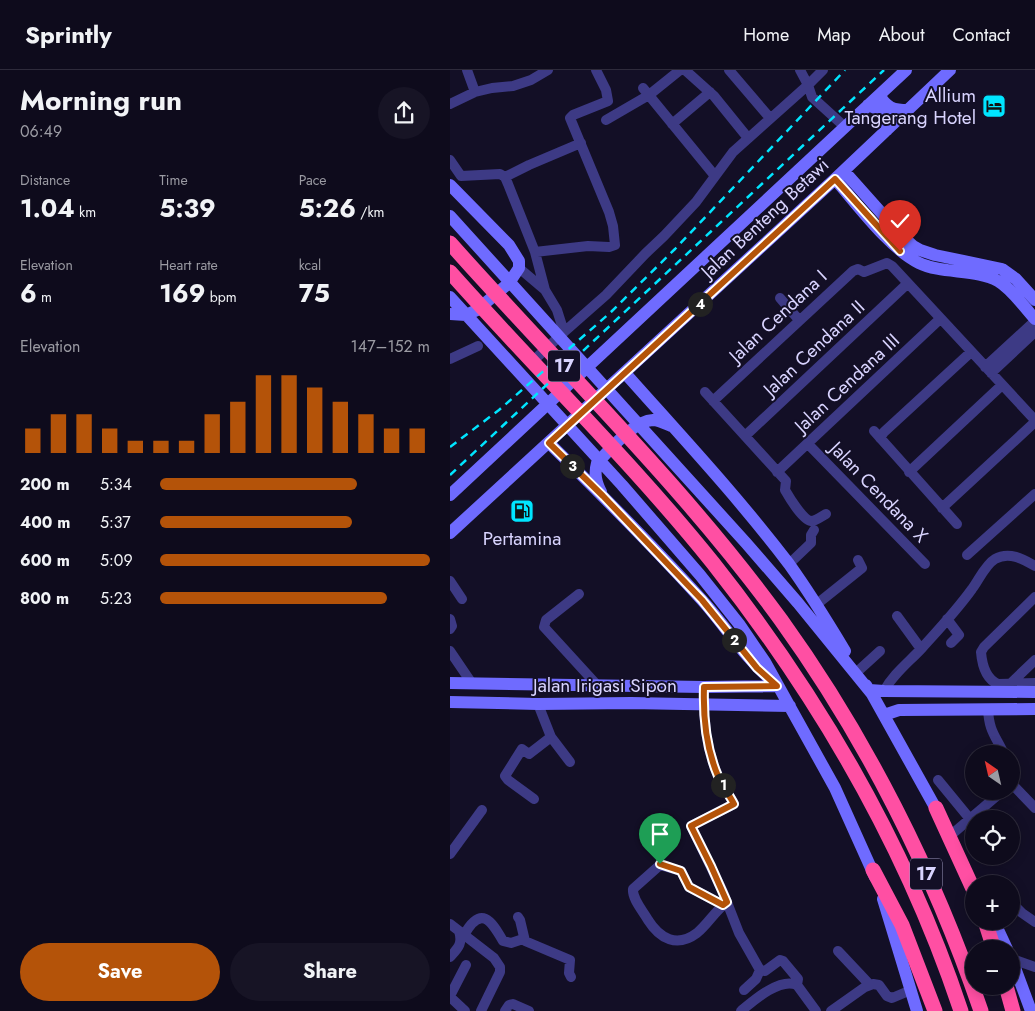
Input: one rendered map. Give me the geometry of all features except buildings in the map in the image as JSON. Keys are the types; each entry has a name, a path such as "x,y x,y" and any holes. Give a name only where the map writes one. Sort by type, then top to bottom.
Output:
{"highway":[{"name":"17","path":"450,243 657,468 749,580 820,677 896,811 934,890 966,966 981,1011"},
{"name":"17","path":"453,275 640,477 712,562 764,629 796,677 865,791 903,865 949,974 961,1011"},
{"path":"936,808 967,875"},
{"path":"873,870 902,926 935,1011"},
{"path":"1009,995 1013,1011"}],"main road":[{"name":"Jalan Benteng Betawi","path":"450,495 906,70"},
{"name":"Jalan Benteng Betawi","path":"450,534 950,70"},
{"path":"879,95 886,106 891,109 908,110"},
{"path":"868,106 877,108 884,114 887,130"},
{"path":"839,175 862,200 906,240 920,250 935,255 995,266 1007,272 1011,284 1035,320"},
{"path":"450,185 509,245 519,261 519,268 509,283 477,310 466,315 450,314"},
{"path":"450,216 746,542 875,692 1035,692"},
{"path":"1011,284 1035,300"},
{"path":"450,296 706,582 760,655 834,788 873,870 917,1011"},
{"path":"625,373 716,475 789,564 817,604 858,672 875,692 882,712 972,875"},
{"path":"603,496 596,480 595,470 597,463 635,427 644,421 655,420 673,427"},
{"path":"549,443 603,496 702,600 757,668 777,686"},
{"name":"Jalan Irigasi Sipon","path":"450,682 538,704 789,705"},
{"name":"Jalan Irigasi Sipon","path":"450,702 478,690 597,685 704,688 777,686"},
{"path":"882,712 899,710 1035,709"},
{"path":"1020,980 1032,1010"}],"street":[{"path":"467,70 475,92"},
{"path":"450,104 475,92 513,86 531,80 548,70"},
{"path":"534,252 588,246 614,247 615,245 609,212 570,118 608,101 606,90 596,70"},
{"path":"606,120 680,70"},
{"path":"685,70 710,92 748,138"},
{"path":"729,70 770,118"},
{"path":"800,70 812,97 844,127"},
{"path":"534,360 606,295 664,236 696,202 733,152 823,70"},
{"path":"646,92 715,176"},
{"path":"672,124 710,92"},
{"path":"505,177 581,144"},
{"path":"450,160 458,174 464,176 500,174 505,177 534,252 545,290 557,310 564,332"},
{"name":"Jalan Cendana I","path":"713,401 853,270 864,272 887,264 892,266 907,284"},
{"path":"519,268 545,290"},
{"path":"907,284 1035,421 942,508"},
{"name":"Jalan Cendana II","path":"745,436 907,284"},
{"path":"780,298 799,320"},
{"name":"Jalan Cendana III","path":"778,472 940,319"},
{"path":"988,370 1035,320"},
{"path":"988,370 1035,332"},
{"path":"450,359 478,346"},
{"path":"957,524 883,444 877,435 884,432 971,352"},
{"path":"910,472 1002,385"},
{"path":"705,392 786,481 785,490 808,520 812,521 826,514"},
{"name":"Jalan Cendana X","path":"808,444 925,564"},
{"path":"967,555 982,547 1035,494"},
{"path":"789,564 811,543 811,535 814,530"},
{"path":"875,692 921,649 972,590 990,563 996,558 1007,556 1021,558 1035,566"},
{"path":"817,604 862,568 858,560"},
{"path":"450,581 462,599"},
{"path":"579,594 546,620 544,627 597,685"},
{"path":"1035,597 984,647 982,652 988,678 998,684 1035,683"},
{"path":"897,616 921,649"},
{"path":"450,619 452,626 450,629"},
{"path":"947,619 959,635 951,643"},
{"path":"450,651 478,690"},
{"path":"858,672 880,651"},
{"path":"1010,684 1035,660"},
{"path":"704,688 703,704 706,730 716,773 734,804 691,826 711,866 738,933 760,970"},
{"path":"538,704 551,737 570,762"},
{"path":"988,709 992,733 999,745"},
{"path":"534,799 505,776 522,749 530,754 551,737"},
{"path":"938,780 965,814"},
{"path":"1020,792 1035,808"},
{"path":"982,810 993,800"},
{"path":"450,854 482,810"},
{"path":"951,836 965,824"},
{"path":"660,864 681,871 689,887 725,904 696,933 685,939 668,939 663,938 650,923 634,896 633,889 660,864"},
{"path":"1020,911 1035,922"},
{"path":"518,917 523,939 533,946 569,959 571,962 569,973 571,977"},
{"path":"450,956 461,944 462,933 470,924 483,919 488,919 492,922 506,943 523,939"},
{"path":"450,924 494,958 500,967 500,972 482,1011"},
{"path":"838,952 870,985"},
{"path":"760,970 765,971 780,960 783,961 798,979 797,985"},
{"path":"1020,960 1035,967"},
{"path":"465,1011 450,997 466,966"},
{"path":"744,990 756,979 760,970"},
{"path":"740,1011 758,997 776,987 790,983 797,985 816,1011"},
{"path":"831,1011 870,985 879,985 887,996 892,998 911,990"},
{"path":"505,1011 509,1005 513,1004 529,1011"}],"railway":[{"path":"450,447 499,410 611,312 675,249 845,70"},
{"path":"450,475 884,70"}],"place":[{"name":"Allium Tangerang Hotel","path":"994,106"},
{"name":"Pertamina","path":"522,511"}],"route":[{"path":"660,864 681,871 689,887 696,892 723,905 727,902 724,892 691,826 734,804 716,773 704,721 704,687 777,686 757,668 702,600 603,496 549,443 835,179 900,251"}]}
